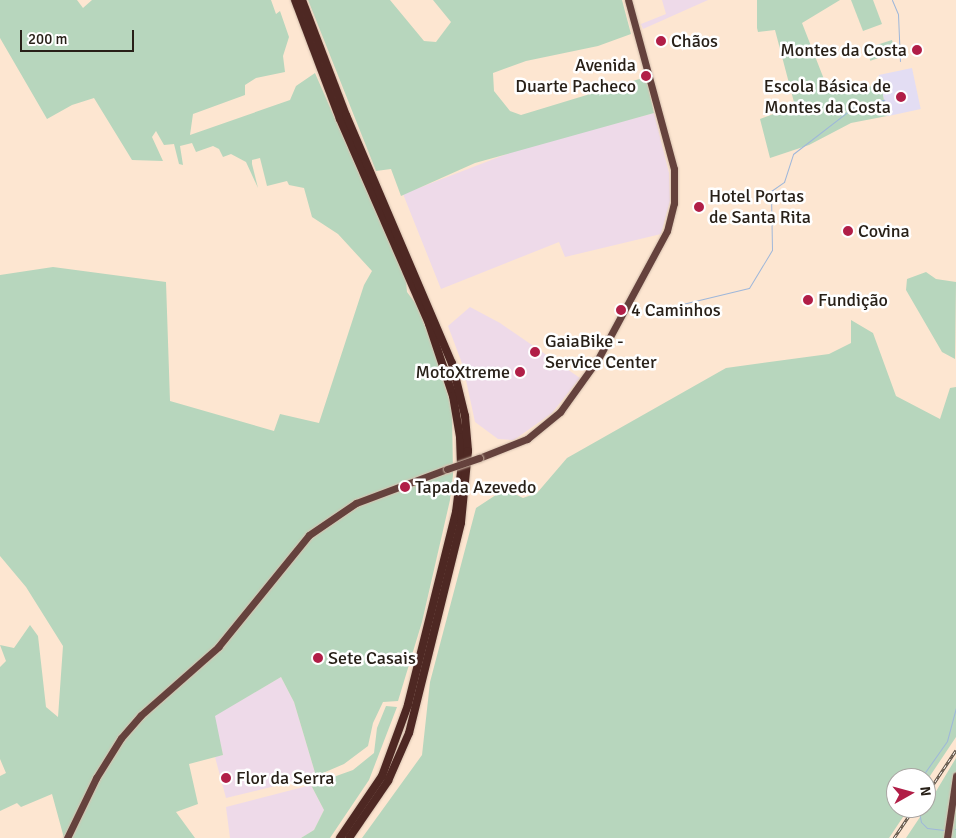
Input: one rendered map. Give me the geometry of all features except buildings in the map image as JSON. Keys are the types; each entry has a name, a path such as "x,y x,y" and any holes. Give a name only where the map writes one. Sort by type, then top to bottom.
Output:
{"highway":[{"path":"295,0 340,119 432,333 453,396 460,437 460,472 456,512 408,706 382,776 340,838"},
{"path":"302,0 346,115 452,363 465,416 468,451 461,523 408,733 388,781 349,838"}],"main road":[{"path":"67,838 96,778 121,738 141,715 218,647 309,535 356,503 526,439 564,408 598,359 667,231 674,203 674,169 628,0"},
{"path":"947,838 956,776"}],"shaded area":[{"path":"662,0 708,0 643,29 641,24 666,14"},
{"name":"Escola Básica de Montes da Costa","path":"912,68 921,109 887,116 879,75"},
{"path":"654,113 669,173 670,201 661,234 565,257 559,242 441,289 403,194 522,148"},
{"path":"470,307 500,323 580,378 552,413 514,440 498,439 475,422 463,366 448,326"},
{"path":"281,677 294,702 316,776 226,798 215,757 223,755 214,716"},
{"path":"311,785 324,810 314,830 301,838 230,838 226,807"}],"green space":[{"path":"0,0 77,0 83,8 92,0 271,0 276,14 280,11 289,37 283,56 285,72 256,78 245,85 245,95 193,114 190,135 290,100 296,86 315,73 406,281 407,292 416,304 432,343 452,409 453,475 450,500 422,622 398,701 383,702 373,723 368,746 344,764 316,776 294,702 281,677 215,716 223,755 189,764 198,804 176,812 195,838 64,838 52,794 21,807 17,803 0,811 0,776 6,773 0,759 0,667 6,661 0,645 14,648 30,625 38,636 46,707 58,717 63,646 26,587 0,556 0,275 53,267 166,282 170,401 274,431 280,414 319,423 364,285 372,271 338,234 312,217 304,188 289,185 287,181 267,186 260,158 252,160 258,188 246,162 231,154 223,157 219,149 213,146 196,152 192,143 180,146 183,165 179,164 174,144 164,145 156,131 152,137 163,161 132,160 94,98 72,105 47,119 0,38"},
{"path":"308,0 390,0 424,41 436,42 451,22 433,0 622,0 631,34 598,46 526,61 493,73 494,91 510,111 521,115 646,77 654,113 475,163 401,196 391,169 376,171"},
{"path":"757,0 840,0 802,23 829,92 881,85 887,116 851,123 809,145 770,158 760,119 795,106 775,30 758,32"},
{"path":"851,0 873,0 882,24 863,31"},
{"path":"892,40 896,52 870,61 866,48"},
{"path":"926,272 936,279 956,282 955,359 942,352 906,290 907,279"},
{"path":"851,320 873,333 896,396 940,419 950,388 956,387 956,737 935,768 886,768 886,818 902,818 889,838 362,838 422,755 430,682 476,508 505,489 523,498 537,493 567,458 726,368 829,354 851,343"},
{"path":"386,706 397,707 369,780 330,838 301,838 314,830 324,810 311,785 353,770 374,753 377,728"},
{"path":"956,758 956,838 906,838 919,818 936,818 936,791"}],"waterway":[{"path":"892,0 898,14 900,61"},
{"path":"670,307 749,288 772,250 771,191 784,182 793,154 855,106 884,100"},
{"path":"928,768 947,741 956,708"},
{"path":"920,818 921,822 927,828 944,830"}],"railway":[{"path":"936,780 956,750"},
{"path":"894,838 907,818"}],"place":[{"name":"Chãos","path":"661,41"},
{"name":"Montes da Costa","path":"917,50"},
{"name":"Avenida Duarte Pacheco","path":"646,76"},
{"name":"Escola Básica de Montes da Costa","path":"901,97"},
{"name":"Hotel Portas de Santa Rita","path":"699,207"},
{"name":"Covina","path":"848,231"},
{"name":"Fundição","path":"808,300"},
{"name":"4 Caminhos","path":"621,310"},
{"name":"GaiaBike - Service Center","path":"535,352"},
{"name":"MotoXtreme","path":"520,372"},
{"name":"Tapada Azevedo","path":"405,487"},
{"name":"Sete Casais","path":"318,658"},
{"name":"Flor da Serra","path":"226,778"}]}
